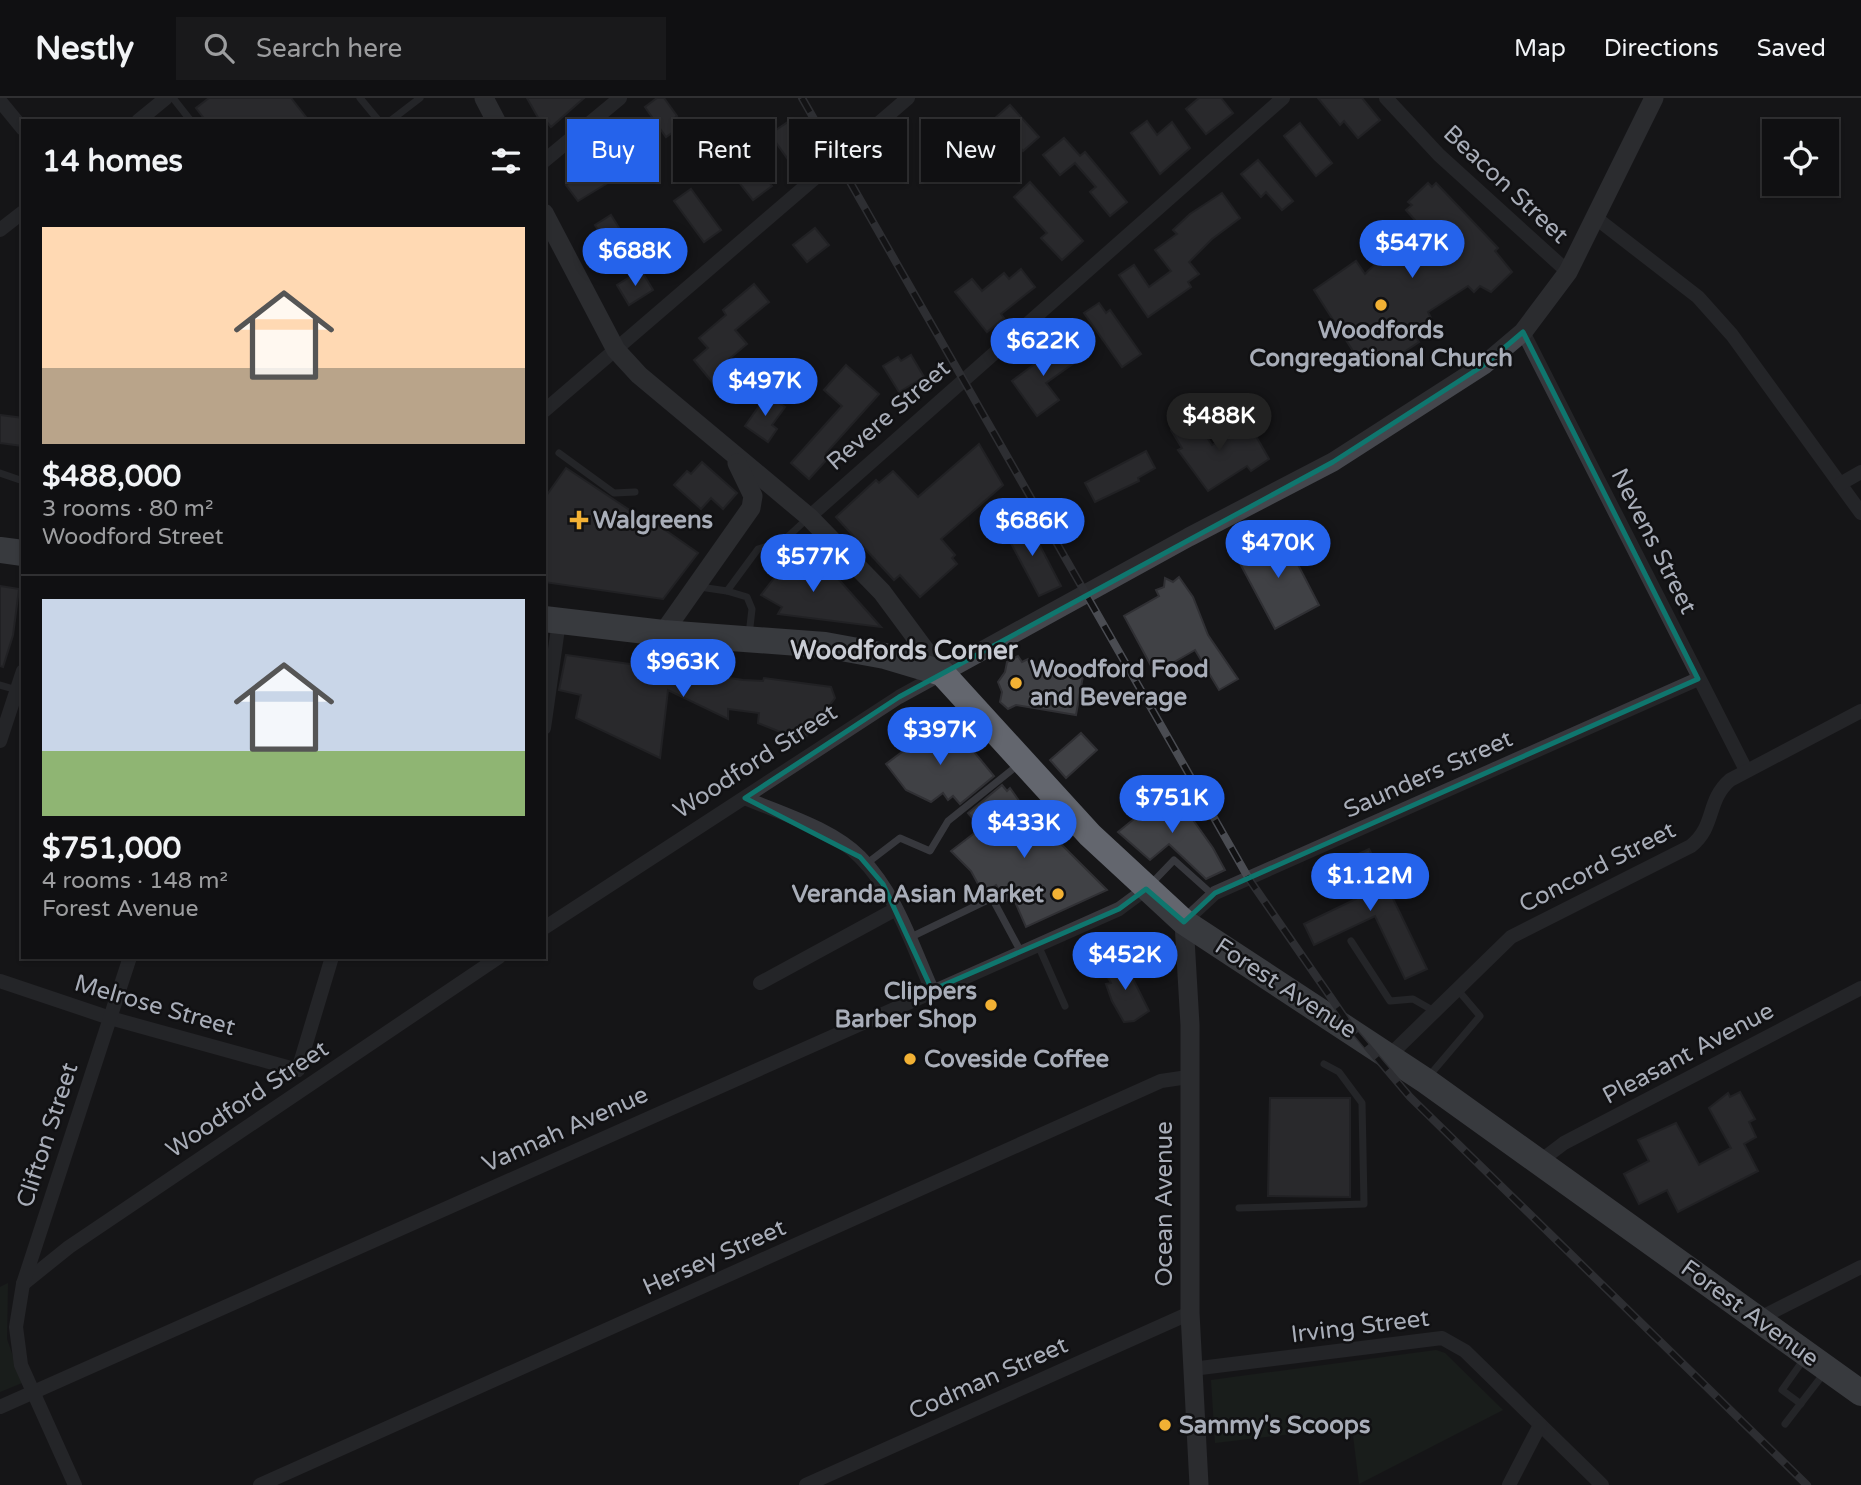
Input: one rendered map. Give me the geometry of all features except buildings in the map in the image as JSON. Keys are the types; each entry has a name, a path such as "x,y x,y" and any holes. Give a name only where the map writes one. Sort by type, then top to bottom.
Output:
{"highway":[{"path":"0,550 21,553"},
{"path":"552,620 864,652 942,673"},
{"name":"Forest Avenue","path":"942,673 1021,762 1146,889 1184,922 1426,1081 1861,1393"}],"main road":[{"path":"484,98 495,119"},
{"name":"Woodford Street","path":"942,673 1189,537 1333,462 1484,365 1523,332 1568,272 1654,98"},
{"path":"546,217 617,350 639,375 809,517 882,592 942,673"},
{"path":"663,633 751,508 753,496 747,479 729,450"},
{"path":"751,508 761,504 794,503"},
{"name":"Ocean Avenue","path":"1184,922 1190,1025 1189,1313 1199,1485"}],"street":[{"path":"140,119 166,98"},
{"path":"546,159 620,98"},
{"path":"546,409 908,98"},
{"name":"Revere Street","path":"809,517 1283,98"},
{"name":"Beacon Street","path":"1386,98 1430,145 1568,272"},
{"path":"0,101 21,127"},
{"path":"0,230 21,214"},
{"path":"1596,218 1698,297 1732,335 1861,513"},
{"name":"Nevens Street","path":"1523,332 1746,770"},
{"path":"1840,484 1861,472"},
{"path":"546,701 552,620"},
{"name":"Woodford Street","path":"546,927 900,697 942,673"},
{"path":"0,741 21,677"},
{"name":"Saunders Street","path":"1184,922 1213,895 1698,679"},
{"name":"Concord Street","path":"1389,1056 1497,948 1527,928 1691,846 1703,836 1717,791 1746,770 1861,711"},
{"path":"745,798 841,843 866,864 883,884 932,990"},
{"name":"Vannah Avenue","path":"0,1407 1125,905 1146,889"},
{"path":"760,983 896,909"},
{"name":"Clifton Street","path":"75,1485 21,1365 16,1327 23,1284 129,959"},
{"path":"311,1087 298,1070 331,959"},
{"name":"Woodford Street","path":"23,1284 69,1247 311,1087 496,959"},
{"name":"Melrose Street","path":"0,981 110,1018 298,1070"},
{"name":"Pleasant Avenue","path":"1539,1162 1564,1143 1861,988"},
{"name":"Hersey Street","path":"260,1485 1161,1081 1188,1077"},
{"path":"1759,1318 1861,1267"},
{"name":"Codman Street","path":"806,1485 1189,1313"},
{"name":"Irving Street","path":"1192,1369 1443,1338 1465,1352 1602,1485"},
{"path":"1509,1485 1540,1425"}],"lane":[{"path":"173,98 189,119"},
{"path":"360,98 377,119"},
{"path":"393,119 421,98"},
{"path":"559,453 576,468 614,493 635,492"},
{"path":"0,473 21,480"},
{"path":"727,590 758,549 782,542 809,517"},
{"path":"694,587 727,590 747,597 752,609 748,638"},
{"path":"0,685 17,690"},
{"path":"866,864 900,838 930,851 948,821 1021,762"},
{"path":"1146,889 1174,860 1213,895"},
{"path":"909,938 992,898 1021,951"},
{"path":"1351,941 1390,1001 1413,999 1434,1010"},
{"path":"1037,944 1065,1006"},
{"path":"1426,1081 1480,1016 1456,989"},
{"path":"1239,1208 1364,1204 1362,1103 1339,1072 1324,1064"},
{"path":"1801,1404 1782,1390 1817,1362"},
{"path":"1785,1424 1801,1404 1817,1362"}],"highlighted area":[{"path":"1523,332 1698,679 1215,893 1184,922 1146,889 1119,909 932,990 883,884 860,857 745,798 899,697 1333,462 1484,365"}],"shaded area":[{"path":"8,1283 7,1339 22,1383 0,1392 0,1287"},
{"path":"1436,1350 1445,1353 1503,1410 1359,1484 1352,1427 1215,1443 1211,1380"}],"railway":[{"path":"802,98 1249,879 1354,1031 1410,1097 1807,1485"}],"place":[{"name":"Woodfords Congregational Church","path":"1381,305"},
{"name":"Walgreens","path":"579,520"},
{"name":"Woodford Food and Beverage","path":"1016,683"},
{"name":"Veranda Asian Market","path":"1058,894"},
{"name":"Clippers Barber Shop","path":"991,1005"},
{"name":"Coveside Coffee","path":"910,1059"},
{"name":"Sammy's Scoops","path":"1165,1425"}],"district":[{"name":"Woodfords Corner","path":"904,650"}]}
